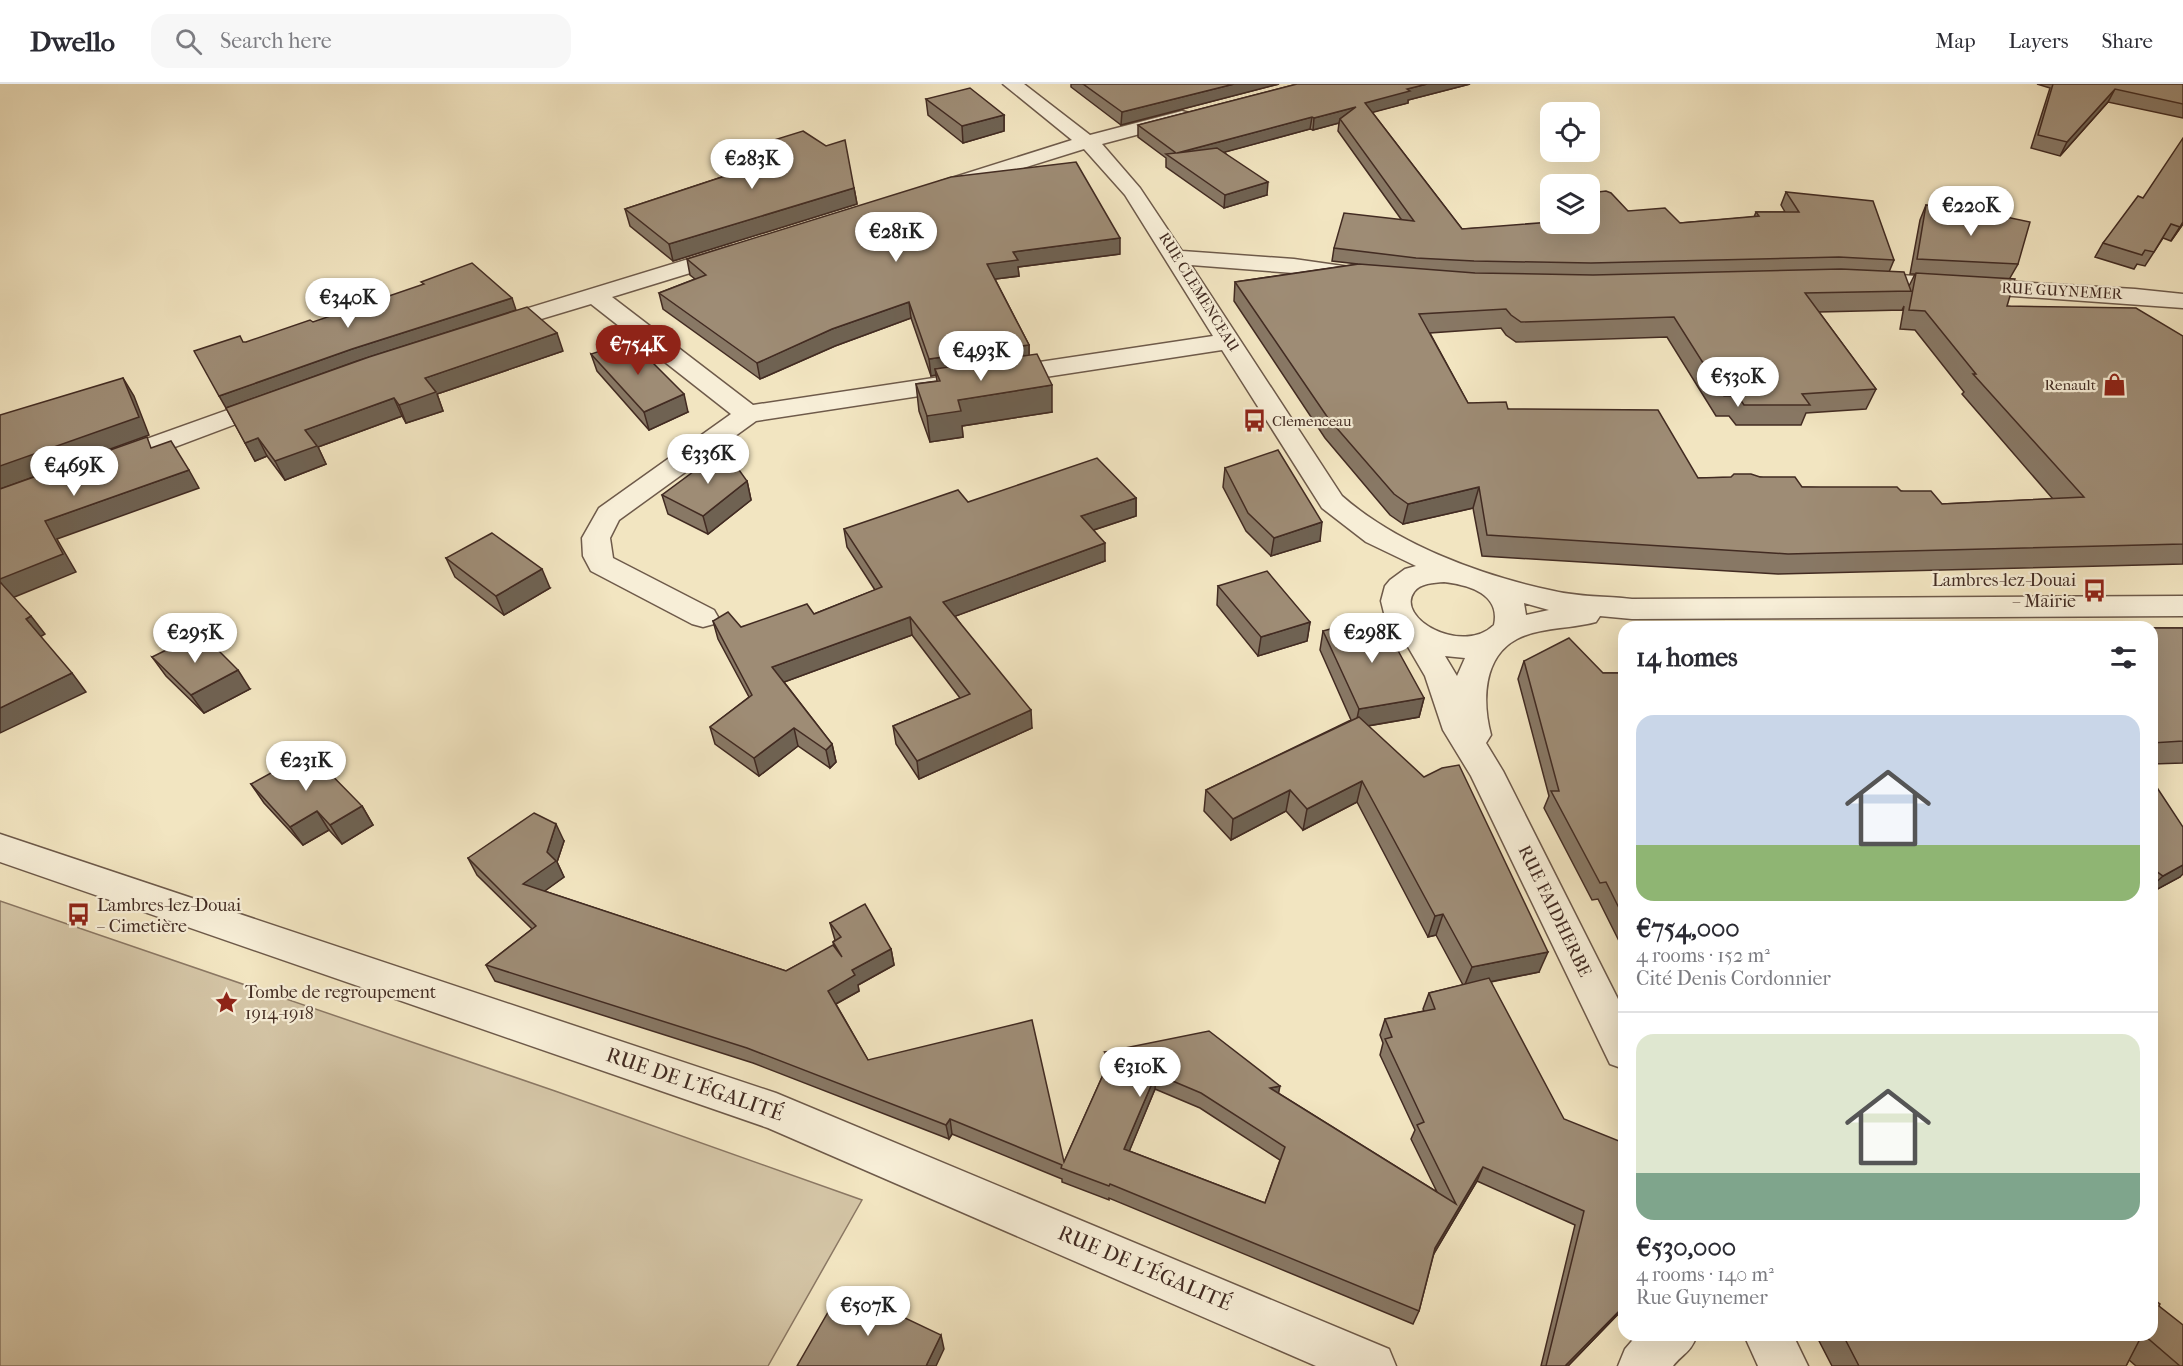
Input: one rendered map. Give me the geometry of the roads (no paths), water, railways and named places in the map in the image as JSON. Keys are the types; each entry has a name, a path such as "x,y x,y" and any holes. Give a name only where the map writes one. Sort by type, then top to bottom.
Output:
{"street":[{"name":"RUE CLEMENCEAU","path":"1012,84 1087,142 1109,163 1182,245 1199,291 1332,502 1358,525 1410,553 1460,573"},
{"path":"920,194 1087,142 1198,113"},
{"path":"1182,245 1192,248 1222,249 1294,266"},
{"path":"1182,245 1258,263 1386,278"},
{"path":"474,332 752,247"},
{"path":"1199,291 1205,280 1217,272 1258,263"},
{"name":"RUE GUYNEMER","path":"1841,279 2135,296 2183,301"},
{"path":"595,295 748,414"},
{"path":"703,617 601,564 595,551 595,539 600,526 609,514 748,414 1230,341"},
{"path":"89,469 291,395"},
{"name":"RUE CLEMENCEAU","path":"1358,525 1381,558 1396,595"},
{"path":"1632,609 1563,618 1498,638 1477,647 1453,648 1429,642 1416,634 1398,615 1395,605 1396,595 1406,582 1417,576 1437,572 1460,573 1488,584 1556,602 1632,609 1850,617 2183,606"},
{"path":"1488,584 1503,597 1511,618 1498,638"},
{"name":"RUE FAIDHERBE","path":"1416,634 1441,676 1460,730 1486,771 1618,1039"},
{"name":"RUE FAIDHERBE","path":"1486,771 1469,710 1475,665 1498,638"},
{"name":"RUE DE L'ÉGALITÉ","path":"0,848 637,1063 785,1116 1372,1366"},
{"path":"1642,1366 1664,1341"},
{"path":"1770,1341 1784,1366"}],"place":[{"name":"Renault","path":"2114,385"},
{"name":"Clemenceau","path":"1254,421"},
{"name":"Lambres-lez-Douai – Mairie","path":"2094,590"},
{"name":"Lambres-lez-Douai – Cimetière","path":"79,915"},
{"name":"Tombe de regroupement 1914-1918","path":"227,1002"}]}
